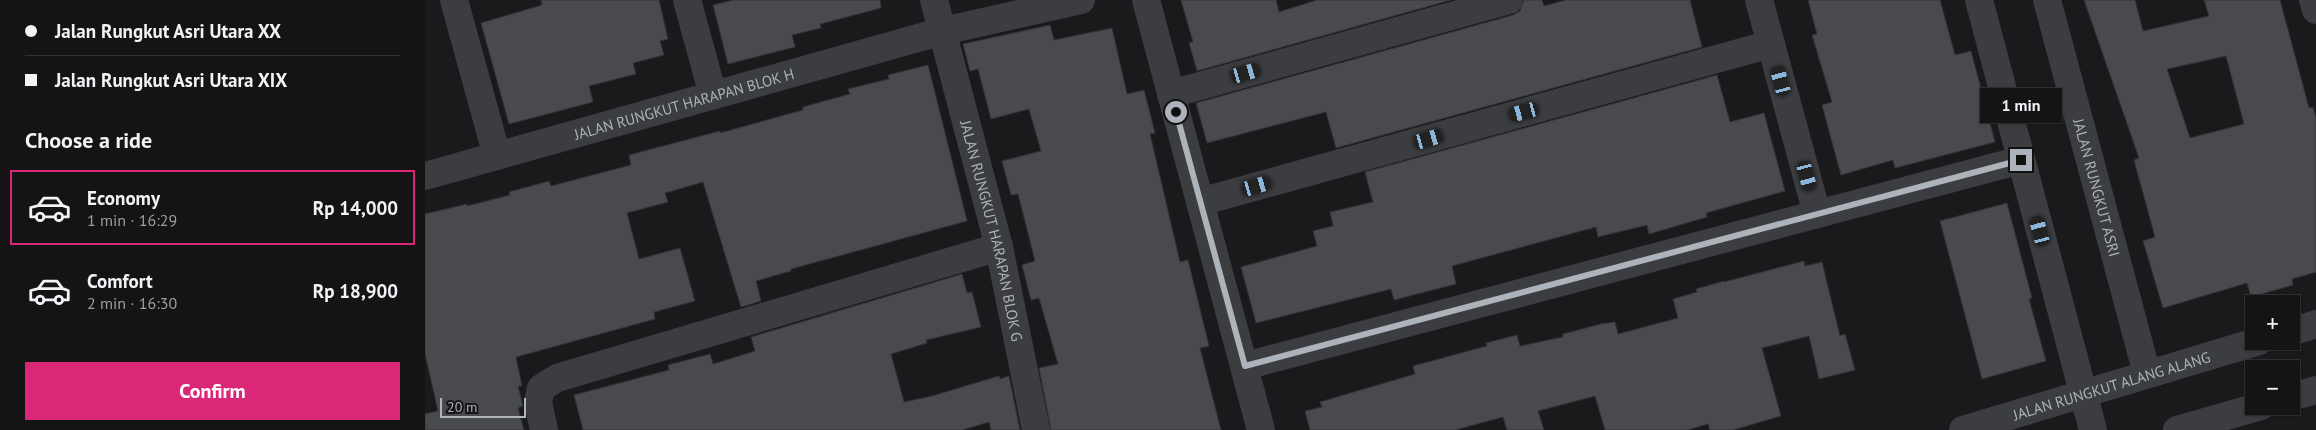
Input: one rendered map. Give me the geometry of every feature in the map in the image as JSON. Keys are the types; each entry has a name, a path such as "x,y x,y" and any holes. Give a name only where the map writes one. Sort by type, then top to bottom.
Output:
{"street":[{"path":"454,0 497,156"},
{"path":"687,0 713,95"},
{"name":"JALAN RUNGKUT HARAPAN BLOK G","path":"934,0 999,247 1036,430"},
{"name":"JALAN RUNGKUT HARAPAN BLOK H","path":"425,176 943,31 1081,0"},
{"path":"1146,0 1261,430"},
{"path":"1171,94 1509,0"},
{"path":"1759,0 1817,214"},
{"path":"1979,0 2093,430"},
{"name":"JALAN RUNGKUT ASRI","path":"2047,0 2147,374"},
{"path":"2313,0 2316,10"},
{"path":"1201,202 1771,44"},
{"path":"1245,366 2021,160"},
{"path":"544,430 539,402 541,388 557,378 999,247"},
{"path":"2300,329 2316,324"},
{"name":"JALAN RUNGKUT ALANG ALANG","path":"1963,430 2245,345"},
{"path":"2300,395 2316,390"},
{"path":"2177,430 2245,411"}],"building":[{"path":"541,0 659,0 668,39 660,41 664,55 633,63 636,74 589,86 593,102 509,124 481,23 542,5"},
{"path":"734,0 880,0 881,8 820,24 821,28 792,35 795,47 728,64 713,5"},
{"path":"1181,0 1276,0 1279,12 1317,0 1451,0 1197,71 1189,43 1193,42"},
{"path":"1524,0 1542,0 1544,6 1566,0 1690,0 1702,47 1336,148 1326,112 1207,143 1196,103 1513,15 1520,11"},
{"path":"1808,0 1940,0 1955,55 1971,51 1995,142 1895,168 1893,160 1841,175 1822,105 1832,102 1812,35 1817,34"},
{"path":"2084,0 2135,0 2143,31 2209,16 2204,0 2280,0 2309,108 2313,107 2316,118 2316,272 2292,279 2293,285 2258,295 2250,295 2247,283 2163,308 2143,241 2155,237 2134,160 2139,158","holes":["2226,56 2244,124 2190,138 2167,69"]},
{"path":"1050,25 1054,40 1112,28 1127,94 1144,90 1155,133 1150,134 1180,262 1188,260 1209,346 1200,348 1221,430 1051,430 1039,368 1058,364 1039,298 1031,300 1022,265 1035,261 1018,194 1011,195 1002,161 1041,151 1029,109 991,119 978,69 970,71 963,44"},
{"path":"928,65 967,221 791,269 791,271 756,281 761,301 741,307 703,182 665,193 668,202 627,213 639,259 680,248 695,301 654,312 655,319 516,357 522,386 518,386 523,406 518,408 524,430 425,430 425,414 438,411 425,354 425,214 510,195 509,192 549,181 551,186 631,165 629,155 803,110 803,107 850,94 848,89 889,79 888,75"},
{"path":"1717,75 1730,122 1764,113 1785,191 1706,213 1707,217 1649,234 1647,225 1598,237 1596,227 1452,266 1456,284 1394,300 1391,289 1256,323 1241,267 1317,246 1313,231 1333,226 1330,212 1373,202 1365,172"},
{"path":"2007,203 2032,298 2029,299 2046,361 1982,379 1940,221"},
{"path":"1804,261 1805,266 1822,262 1840,336 1845,334 1855,370 1819,379 1809,336 1762,348 1781,416 1733,430 1710,430 1708,424 1687,430 1605,430 1595,396 1538,411 1544,430 1507,430 1503,417 1455,430 1310,430 1305,411 1322,407 1320,402 1415,374 1413,366 1487,346 1486,343 1517,335 1520,346 1563,337 1563,334 1601,324 1615,322 1618,334 1678,318 1673,299 1697,292 1696,289"},
{"path":"962,274 967,293 972,292 981,327 926,340 927,343 891,354 904,402 932,396 999,376 1000,379 1009,376 1020,430 991,430 989,422 962,430 583,430 574,395 669,370 668,365 710,354 713,364 755,351 751,337"}],"route":[{"path":"1176,112 1245,366 2021,160"}]}
